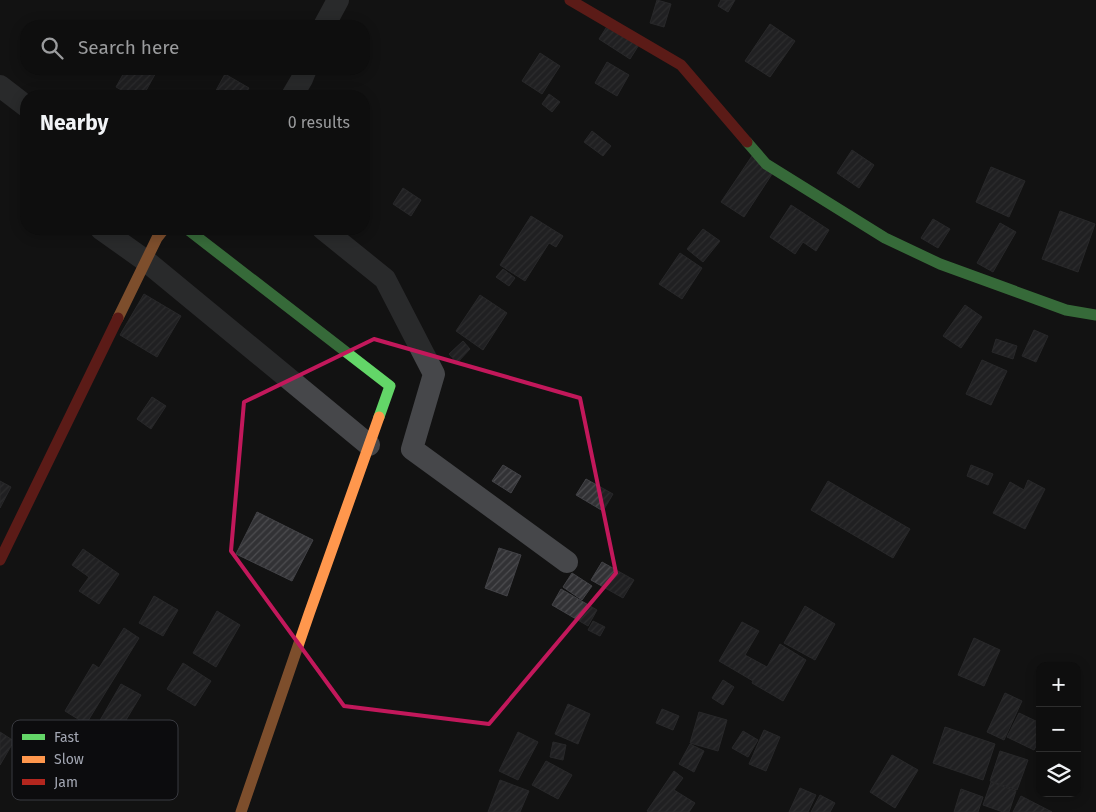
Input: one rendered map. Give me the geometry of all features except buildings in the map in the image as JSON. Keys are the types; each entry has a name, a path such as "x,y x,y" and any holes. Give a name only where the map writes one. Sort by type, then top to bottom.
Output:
{"street":[{"path":"327,20 338,0"},
{"path":"570,0 681,65 766,164 884,238 949,268 1066,310 1096,315"},
{"path":"296,90 304,75"},
{"path":"0,86 20,101"},
{"path":"109,235 146,261 369,445"},
{"path":"0,560 159,235"},
{"path":"195,235 390,386 241,812"},
{"path":"330,235 385,279 434,374 412,449 567,562"}],"highlighted area":[{"path":"374,339 580,398 616,573 489,724 344,706 231,551 244,402"}],"traffic: fast":[{"path":"747,142 766,164 885,238 940,264 1066,310 1096,315"},
{"path":"195,235 390,386 379,417"}],"traffic: slow":[{"path":"118,318 159,235"},
{"path":"241,812 379,417"}],"traffic: jam":[{"path":"570,0 681,65 747,142"},
{"path":"0,560 118,318"}]}
